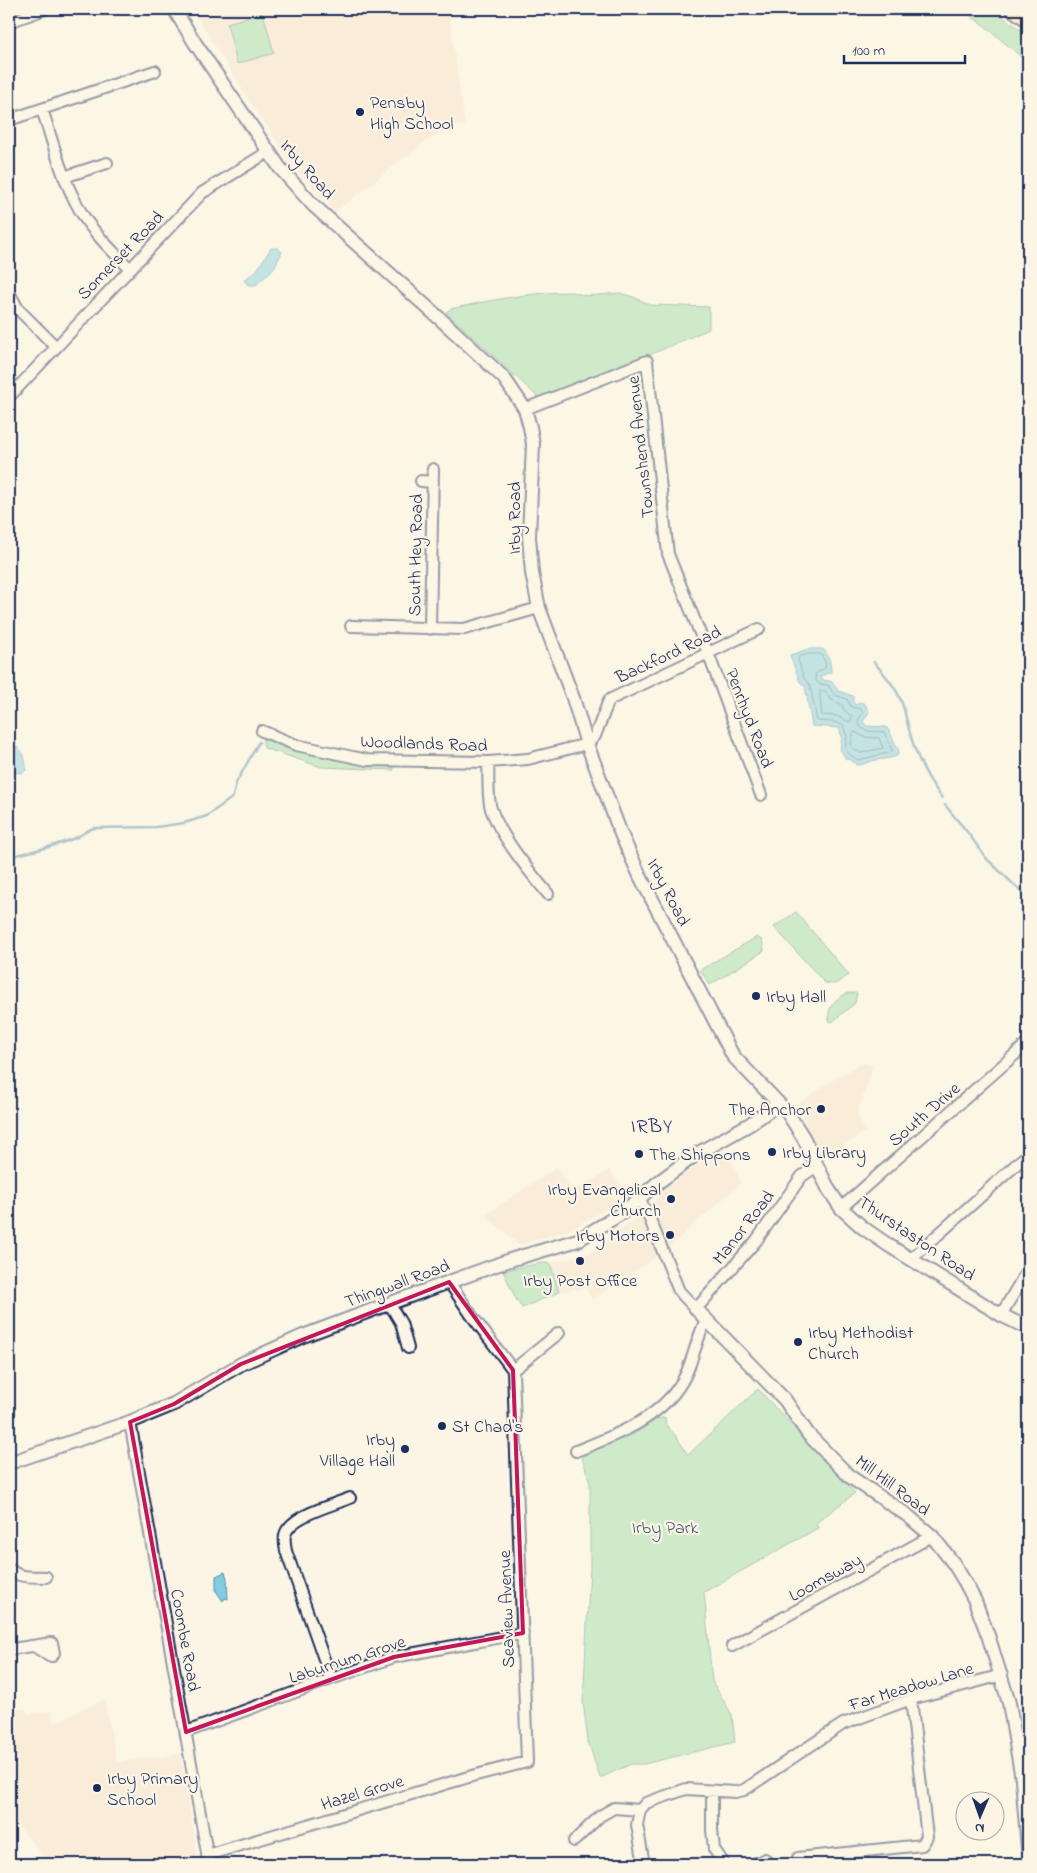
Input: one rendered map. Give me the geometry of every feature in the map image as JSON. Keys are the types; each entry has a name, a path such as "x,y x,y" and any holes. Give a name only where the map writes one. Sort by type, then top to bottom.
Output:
{"main road":[{"path":"1014,9 1028,19"}],"street":[{"path":"9,22 45,9"},
{"name":"Irby Road","path":"174,9 280,168 313,205 504,378 524,410 533,444 529,537 532,573 540,608 573,698 587,744 621,834 640,876 710,1015 733,1056 778,1104"},
{"path":"9,120 155,71"},
{"path":"42,109 64,177 89,224 130,269"},
{"name":"Somerset Road","path":"9,397 55,346 202,193 268,152"},
{"path":"64,177 107,163"},
{"path":"9,292 18,309 55,346"},
{"name":"Townshend Avenue","path":"524,410 647,362 668,554 708,652"},
{"name":"South Hey Road","path":"430,628 433,469"},
{"name":"South Hey Road","path":"421,481 433,482"},
{"path":"351,626 464,629 540,608"},
{"name":"Backford Road","path":"587,744 594,736 609,700 760,629"},
{"name":"Penrhyd Road","path":"708,652 761,795"},
{"name":"Woodlands Road","path":"262,732 296,745 367,760 488,762 528,759 587,744"},
{"path":"488,762 491,809 521,860 548,894"},
{"name":"South Drive","path":"842,1208 1028,1043"},
{"name":"Thurstaston Road","path":"778,1104 787,1112 803,1137 829,1190 842,1208 862,1227 1001,1314 1028,1328"},
{"name":"Thingwall Road","path":"9,1463 130,1422 174,1404 241,1364 304,1336 389,1303 510,1260 578,1240 622,1213 638,1198 695,1155 750,1124 778,1104"},
{"path":"912,1258 1028,1154"},
{"name":"Manor Road","path":"696,1309 756,1241 802,1176 817,1166"},
{"name":"Mill Hill Road","path":"638,1198 649,1217 679,1291 785,1400 808,1434 849,1476 908,1515 932,1536 954,1564 975,1601 1002,1676 1015,1730 1022,1779 1028,1849"},
{"path":"1001,1314 1028,1269"},
{"path":"449,1282 513,1370 559,1333"},
{"path":"389,1303 402,1323 408,1348"},
{"path":"576,1452 650,1417 661,1408 686,1374 697,1337 706,1320"},
{"name":"Seaview Avenue","path":"513,1370 527,1762"},
{"name":"Coombe Road","path":"130,1422 208,1860"},
{"path":"330,1679 286,1552 285,1536 287,1530 298,1519 350,1498"},
{"name":"Loomsway","path":"732,1646 932,1536"},
{"path":"9,1568 13,1573 20,1576 46,1577"},
{"name":"Laburnum Grove","path":"186,1732 330,1679 394,1658 523,1633"},
{"path":"9,1650 34,1646"},
{"name":"Far Meadow Lane","path":"640,1810 646,1803 686,1789 712,1792 744,1790 843,1724 911,1699 1002,1676"},
{"path":"798,1858 922,1845 927,1837 911,1699"},
{"name":"Hazel Grove","path":"208,1860 472,1776 527,1762"},
{"path":"712,1792 714,1849 724,1864"},
{"path":"574,1841 600,1816 614,1808 640,1810 637,1825 644,1864"},
{"path":"754,1864 766,1859"}],"highlighted area":[{"path":"449,1282 513,1370 523,1633 394,1657 186,1732 130,1422 174,1404 241,1364"}],"shaded area":[{"name":"Pensby High School","path":"192,9 448,9 465,126 458,124 426,141 335,212 292,164"},
{"path":"862,1063 873,1066 857,1115 866,1131 822,1160 814,1146 803,1117 795,1105"},
{"path":"727,1150 741,1183 667,1249 654,1213 653,1208 656,1198 683,1175 707,1159"},
{"path":"557,1167 573,1192 609,1170 628,1193 608,1208 571,1229 519,1245 485,1215"},
{"path":"637,1217 645,1218 659,1255 592,1300 586,1288 559,1292 550,1263 588,1254"},
{"name":"Irby Primary School","path":"104,1699 117,1762 180,1754 198,1859 174,1864 50,1864 9,1815 9,1707 26,1710 28,1714 51,1711 54,1723"}],"green space":[{"path":"960,9 992,9 1028,35 1028,63 984,25"},
{"path":"263,13 274,53 237,64 227,23"},
{"path":"572,292 587,296 620,293 651,305 709,307 709,329 654,353 539,398 446,312 451,309 511,297 541,293"},
{"path":"262,734 296,751 394,764 394,770 321,767 264,748"},
{"path":"796,912 849,975 835,984 825,983 774,927"},
{"path":"757,937 762,940 764,951 710,985 700,970"},
{"path":"848,993 857,993 855,1003 832,1022 829,1021 829,1011 833,1003"},
{"path":"541,1263 550,1263 559,1292 522,1308 503,1271"},
{"name":"Irby Park","path":"758,1389 855,1493 816,1523 818,1528 704,1592 712,1681 732,1715 735,1742 644,1764 631,1764 600,1778 588,1741 583,1702 590,1567 590,1483 582,1457 617,1437 633,1435 655,1420 665,1417 666,1425 676,1436 688,1455"}],"water":[{"path":"271,248 278,248 282,252 274,267 256,285 248,285 244,280 257,270"},
{"path":"808,649 823,649 829,659 831,672 819,677 833,683 838,691 853,696 853,703 856,705 860,702 865,704 869,712 863,722 867,726 886,727 899,751 897,756 856,765 851,760 846,759 840,749 842,737 839,728 812,726 805,686 800,682 790,655"},
{"path":"15,746 21,750 25,759 26,770 22,773 13,772 9,768 9,748"},
{"path":"225,1572 228,1599 225,1598 223,1601 216,1591 216,1576"}],"waterway":[{"path":"874,662 891,682 899,696 912,742 919,759 942,798"},
{"path":"9,857 60,844 94,828 156,827 184,823 207,816 233,797 236,783 259,742"},
{"path":"945,805 986,858 1028,898"}],"place":[{"name":"Pensby High School","path":"360,112"},
{"name":"Irby Hall","path":"756,996"},
{"name":"The Anchor","path":"821,1109"},
{"name":"Irby Library","path":"772,1152"},
{"name":"The Shippons","path":"639,1154"},
{"name":"Irby Evangelical Church","path":"671,1199"},
{"name":"Irby Motors","path":"670,1235"},
{"name":"Irby Post Office","path":"580,1261"},
{"name":"Irby Methodist Church","path":"798,1342"},
{"name":"St Chad's","path":"442,1426"},
{"name":"Irby Village Hall","path":"405,1449"},
{"name":"Irby Primary School","path":"97,1788"}],"district":[{"name":"IRBY","path":"652,1125"}]}
